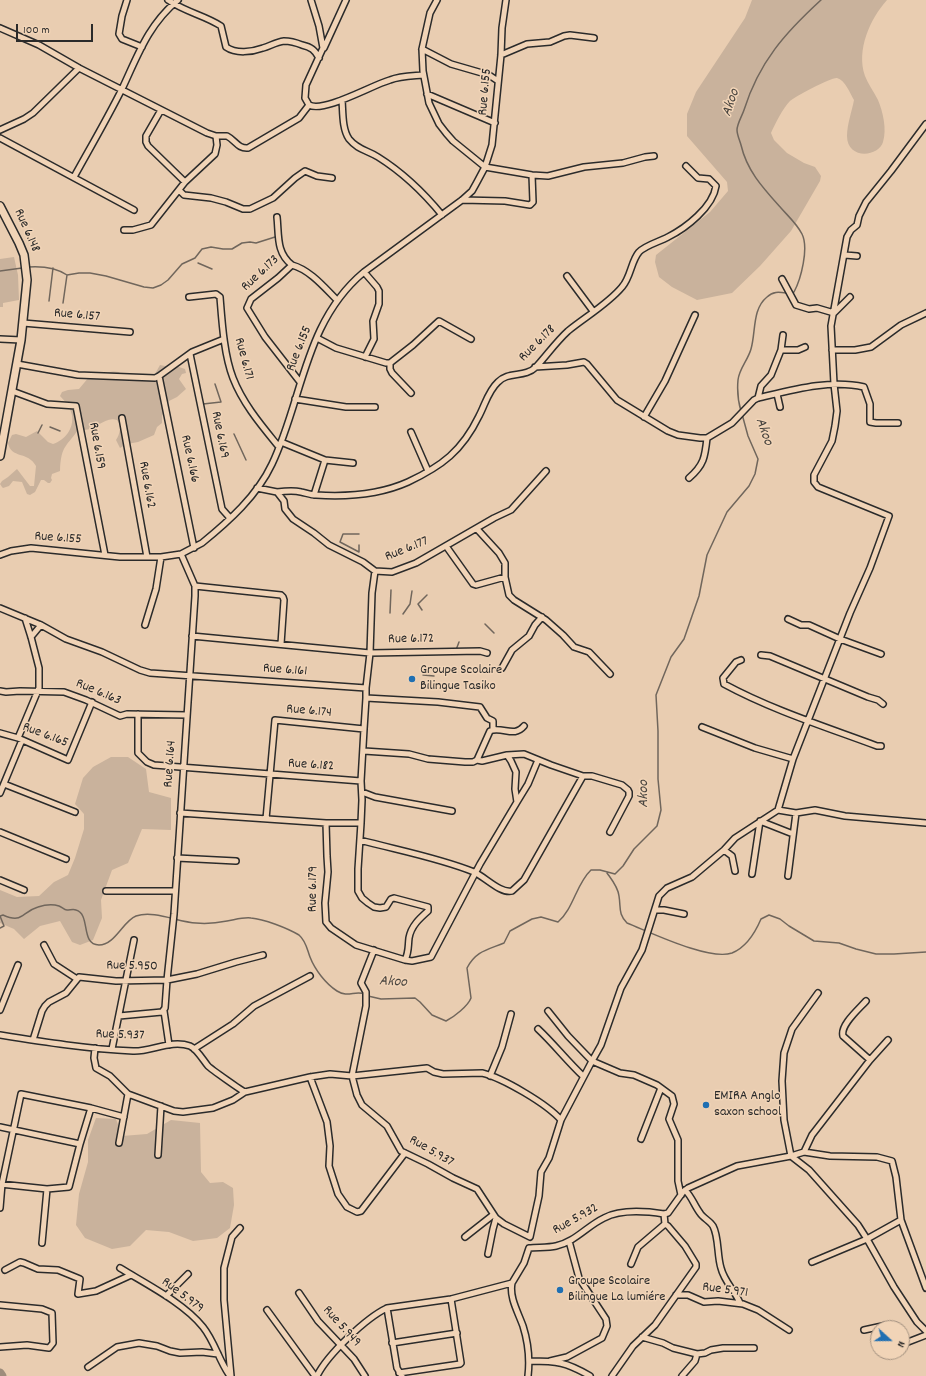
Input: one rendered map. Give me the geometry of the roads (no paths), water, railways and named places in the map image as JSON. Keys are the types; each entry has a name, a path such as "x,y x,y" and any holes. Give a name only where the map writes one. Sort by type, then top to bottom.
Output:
{"street":[{"path":"127,0 122,16 119,34 122,39 142,47"},
{"path":"168,0 183,10 221,26 226,47 233,51 261,49 274,43 289,41 313,49 319,58"},
{"path":"74,178 122,89 153,26 178,0"},
{"path":"311,0 324,48"},
{"path":"346,0 306,85 305,98 309,105 317,107 342,100 391,79 423,75"},
{"path":"437,0 430,13 422,49 423,75 427,94 432,111 446,133 453,141 485,167 532,175 548,176 584,167 624,163 654,156"},
{"name":"Rue 6.155","path":"0,555 11,551 31,548 105,556 161,557 181,554 194,548 212,535 244,505 272,464 308,358 328,314 337,300 364,272 462,200 472,191 485,167 492,145 495,123 502,28 506,0"},
{"path":"0,28 39,45 79,68 207,133 216,136 227,136 243,148 248,148 299,118 309,105"},
{"path":"501,55 527,44 550,42 564,36 570,35 594,38"},
{"path":"422,49 451,64 489,75 498,81"},
{"path":"0,130 24,119 33,113 79,68"},
{"path":"427,94 495,123"},
{"path":"342,100 345,131 349,139 359,149 376,156 402,175 427,196 442,215"},
{"path":"161,110 146,136 146,142 148,146 185,182"},
{"path":"926,124 866,202 859,216 857,225 850,230 847,237 845,256 831,326 837,411 835,426 832,441 814,475 814,482 818,487 889,516 870,568 850,612 793,759 778,810 796,813 815,810 845,816 926,823"},
{"path":"124,230 133,230 151,225 180,191 185,182 215,154 217,145 216,136"},
{"path":"0,138 134,210"},
{"name":"Rue 6.178","path":"277,492 290,491 314,495 342,497 367,494 391,489 428,471 450,458 456,452 479,417 490,392 501,379 505,376 526,373 535,367 555,343 592,311 610,299 622,288 630,274 634,258 637,254 669,237 689,224 703,209 715,193 716,186 709,179 698,178 686,166"},
{"path":"180,191 184,195 211,198 250,210 273,198 305,171 317,176 332,178"},
{"path":"462,200 501,200 530,204 532,202 532,175"},
{"name":"Rue 6.148","path":"0,206 20,243 26,263 27,273 27,289 21,340 0,456"},
{"name":"Rue 6.173","path":"277,217 281,251 286,260 292,265 251,299 247,308 265,337 300,382"},
{"path":"845,256 857,256"},
{"path":"292,265 300,267 312,276 337,300"},
{"path":"364,272 379,291 378,304 373,321 374,339 365,357"},
{"path":"567,276 592,311"},
{"path":"782,279 796,305 809,309 817,308 834,313"},
{"name":"Rue 6.171","path":"189,297 216,294 220,297 224,339 233,378 239,391 261,425 280,444"},
{"path":"834,313 850,296"},
{"path":"832,350 855,350 870,347 901,325 926,313"},
{"path":"644,417 665,381 695,315"},
{"path":"317,338 336,348 390,363 414,345 439,321 471,339"},
{"name":"Rue 6.157","path":"23,323 130,332"},
{"path":"758,398 761,386 771,375 781,350 783,335"},
{"path":"0,339 21,340"},
{"path":"17,364 78,375 150,378 159,376 190,354 224,339"},
{"path":"781,350 798,350 805,347"},
{"name":"Rue 6.169","path":"190,354 222,509 230,518"},
{"path":"535,367 567,365 584,362 618,400 668,432 678,435 707,438 732,423 754,400 758,398 794,390 834,384 855,384 864,387 870,404 870,422 898,422"},
{"path":"390,363 392,373 411,393"},
{"name":"Rue 6.166","path":"159,376 194,548"},
{"name":"Rue 6.159","path":"12,391 46,404 76,406 105,556"},
{"path":"777,394 780,407"},
{"path":"295,399 346,407 374,407"},
{"name":"Rue 6.162","path":"122,418 147,557"},
{"path":"411,432 428,471"},
{"path":"690,478 695,473 705,456 707,438"},
{"path":"280,444 325,460 352,463"},
{"path":"314,495 325,460"},
{"name":"Rue 6.177","path":"277,492 284,502 286,509 294,519 329,545 363,562 375,571 392,572 416,563 494,518 508,512 546,471"},
{"path":"257,488 277,492"},
{"path":"477,529 499,553 505,563 505,577 509,595 514,600 542,617 563,635 574,647 589,652 610,674"},
{"path":"446,546 473,584 476,585 505,577"},
{"name":"Rue 6.164","path":"169,1045 164,1010 174,914 195,586 181,554"},
{"path":"145,625 156,589 161,557"},
{"path":"192,636 370,653 372,593 375,571"},
{"path":"195,586 277,593 281,595 284,600 281,644"},
{"name":"Rue 6.161","path":"0,608 41,625 66,639 102,652 145,672 366,688"},
{"path":"502,668 512,650 529,636 535,625 542,617"},
{"path":"0,793 38,691 38,668 25,618"},
{"path":"788,619 802,625 809,625 840,639 881,654"},
{"path":"31,637 41,625"},
{"name":"Rue 6.172","path":"366,688 370,653 480,651 487,653"},
{"path":"761,655 770,656 824,680 878,700 883,704"},
{"path":"741,660 736,662 723,678 724,684 739,692 808,721 881,746"},
{"path":"366,688 357,886 362,898 374,907 386,907 394,898 428,908 428,911 416,922 410,933 408,953 405,960"},
{"name":"Rue 6.163","path":"0,691 64,692 92,702 118,716 127,714 187,715"},
{"path":"366,698 438,702 480,707 487,718 493,721 493,730 490,732 477,760"},
{"name":"Rue 6.165","path":"0,733 20,739 68,760 92,702"},
{"name":"Rue 6.182","path":"138,714 138,755 154,765 361,781"},
{"name":"Rue 6.174","path":"266,819 275,720 364,729"},
{"path":"493,730 513,732 518,731 524,726"},
{"path":"702,727 755,748 793,759"},
{"path":"364,751 409,754 428,759 465,762 473,762 477,760 482,761 507,755 524,754 584,776 592,776 622,785 628,790 629,796 610,832"},
{"path":"507,755 516,772 515,789 517,802"},
{"path":"352,1076 352,1069 366,1006 366,992 360,983 374,950 412,961 431,957 434,954 476,873 528,784 538,760"},
{"path":"360,840 440,861 476,873 506,892 512,892 520,884 532,866 584,776"},
{"path":"4,784 75,812"},
{"path":"362,792 375,798 452,811"},
{"name":"Rue 5.937","path":"352,1076 357,1095 362,1105 387,1126 401,1150 477,1189 495,1216 504,1224 530,1237 539,1196 541,1172 549,1158 561,1120 600,1045 621,988 642,950 659,896 667,888 692,877 724,850 735,838 778,810"},
{"path":"180,813 326,823 361,823"},
{"path":"788,876 792,855 796,813"},
{"path":"752,874 760,821 793,834"},
{"name":"Rue 6.179","path":"326,823 328,872 325,903 326,922 331,928 350,942 374,950"},
{"path":"0,832 66,859"},
{"path":"724,850 732,856 735,871"},
{"path":"177,858 236,861"},
{"path":"0,880 24,890"},
{"path":"106,891 175,891"},
{"path":"655,910 664,910 684,914"},
{"path":"112,1049 134,940"},
{"path":"33,1040 45,1006 49,1002 66,993 77,978 54,964 44,945"},
{"name":"Rue 5.950","path":"77,978 83,976 126,981 167,980 198,974 263,955"},
{"path":"0,1010 18,965"},
{"path":"245,1092 209,1068 194,1049 233,1024 254,1006 310,976"},
{"path":"818,993 792,1029 784,1053 782,1081 784,1120 791,1156 809,1170 858,1225 894,1287 917,1322 926,1331"},
{"path":"866,1001 844,1026 842,1033 870,1060"},
{"path":"119,1016 162,1012 164,1010"},
{"path":"548,1011 568,1036 592,1061 620,1073 634,1075 661,1088 672,1096 674,1101 669,1119 678,1140 678,1175 680,1196"},
{"path":"490,1076 502,1047 511,1014"},
{"path":"538,1029 583,1076"},
{"name":"Rue 5.937","path":"0,1035 95,1048 140,1051 169,1045 188,1046 194,1049"},
{"path":"804,1152 812,1135 870,1060 888,1040"},
{"path":"95,1048 94,1058 96,1068 110,1076 128,1094 179,1112 213,1108 233,1100 245,1092 310,1077 330,1074 352,1076 426,1068 443,1074 482,1073 490,1076 513,1086 554,1113 561,1120"},
{"path":"310,1077 327,1122 330,1146 329,1166 338,1194 347,1207 357,1212 361,1211 405,1153"},
{"path":"641,1138 661,1088"},
{"path":"0,1208 3,1164 21,1094 91,1108 124,1117"},
{"path":"119,1144 128,1094"},
{"path":"158,1155 161,1106"},
{"path":"1,1184 47,1189 69,1187 91,1108"},
{"path":"0,1126 80,1144"},
{"path":"612,1376 629,1351 655,1325 695,1268 696,1264 685,1246 665,1224 664,1214 671,1210 685,1190 737,1166 791,1156 804,1152 830,1156 877,1157 892,1161 896,1177 901,1220 926,1288"},
{"path":"42,1243 47,1189"},
{"path":"685,1190 692,1197 699,1212 713,1226 721,1269 740,1303"},
{"name":"Rue 5.932","path":"512,1283 524,1263 529,1248 556,1246 569,1242 603,1218 617,1213 631,1212 664,1214"},
{"path":"465,1237 495,1216"},
{"path":"488,1254 495,1216"},
{"path":"812,1262 867,1239 901,1220"},
{"path":"631,1264 638,1247 665,1224"},
{"path":"230,1376 224,1268 232,1238 240,1228"},
{"path":"550,1361 567,1357 599,1340 604,1335 606,1326 606,1319 579,1278 569,1242"},
{"path":"5,1270 20,1262 30,1264 38,1269 58,1270 80,1279 78,1294 96,1291 131,1275"},
{"name":"Rue 5.979","path":"120,1268 166,1296 197,1321 213,1342 230,1376"},
{"path":"166,1296 188,1274"},
{"path":"267,1310 316,1376 330,1356 374,1315 387,1308 451,1299 512,1283 511,1294 523,1328 530,1361 528,1376"},
{"name":"Rue 5.949","path":"299,1293 318,1322 356,1362 362,1374"},
{"name":"Rue 5.971","path":"676,1295 688,1295 704,1302 718,1301 740,1303 753,1307 789,1330"},
{"path":"387,1308 397,1368 401,1374 460,1364 461,1361 451,1299"},
{"path":"0,1305 48,1310 52,1313 52,1343 49,1348 27,1345 0,1347"},
{"path":"864,1330 870,1329"},
{"path":"392,1343 457,1333"},
{"path":"910,1341 926,1335"},
{"path":"642,1337 663,1343 672,1348 697,1354 723,1348 754,1348"},
{"path":"88,1366 117,1348 139,1343 157,1346 180,1353 202,1352 218,1354"},
{"path":"683,1376 695,1361 697,1354"},
{"path":"530,1361 550,1361 570,1365 590,1376"}],"waterway":[{"name":"Akoo","path":"791,293 794,292 801,272 805,247 804,240 798,227 756,179 747,163 737,134 737,128 750,93 765,63 796,24 821,0"},
{"path":"28,267 58,270 67,275 90,273 153,288 168,280 182,264 195,258 202,249 211,247 232,249 242,243 256,243 275,237"},
{"path":"198,263 212,269"},
{"path":"0,271 22,268"},
{"path":"49,301 53,268"},
{"path":"63,303 67,275"},
{"name":"Akoo","path":"741,411 738,396 738,380 740,372 751,349 755,321 759,308 762,302 772,294 779,292 787,293"},
{"path":"203,404 221,402 215,384"},
{"name":"Akoo","path":"368,996 381,999 415,998 432,1015 446,1021 464,1008 471,998 467,968 470,962 478,954 504,943 510,931 532,919 541,917 558,922 568,910 582,882 591,870 600,870 615,874 623,866 634,849 657,826 661,810 658,779 656,695 671,657 684,639 699,596 707,555 727,512 749,486 755,474 758,459 748,436 742,414"},
{"path":"38,433 42,425"},
{"path":"50,427 60,431"},
{"path":"234,434 246,460"},
{"path":"359,534 343,534 340,542 359,552 359,545"},
{"path":"390,613 391,590"},
{"path":"403,614 410,604 412,591"},
{"path":"422,610 418,604 427,595"},
{"path":"485,624 494,633"},
{"path":"456,650 459,642"},
{"path":"423,675 434,676"},
{"path":"607,873 617,890 620,911 622,917 627,923 664,939 709,953 732,953 742,947 753,934 761,919 769,915 780,919 814,941 839,943 876,954 926,952"},
{"name":"Akoo","path":"0,928 4,926 0,916 3,915 18,918 32,909 48,905 59,906 66,910 75,910 81,913 85,923 87,935 93,944 99,945 110,941 131,919 136,916 150,914 200,923 215,923 251,918 275,924 299,935 305,942 312,962 318,972 325,981 337,991 345,994 365,994"}],"place":[{"name":"Groupe Scolaire Bilingue Tasiko","path":"412,679"},
{"name":"EMIRA Anglo saxon school","path":"706,1105"},
{"name":"Groupe Scolaire Bilingue La lumiére","path":"560,1290"}]}
